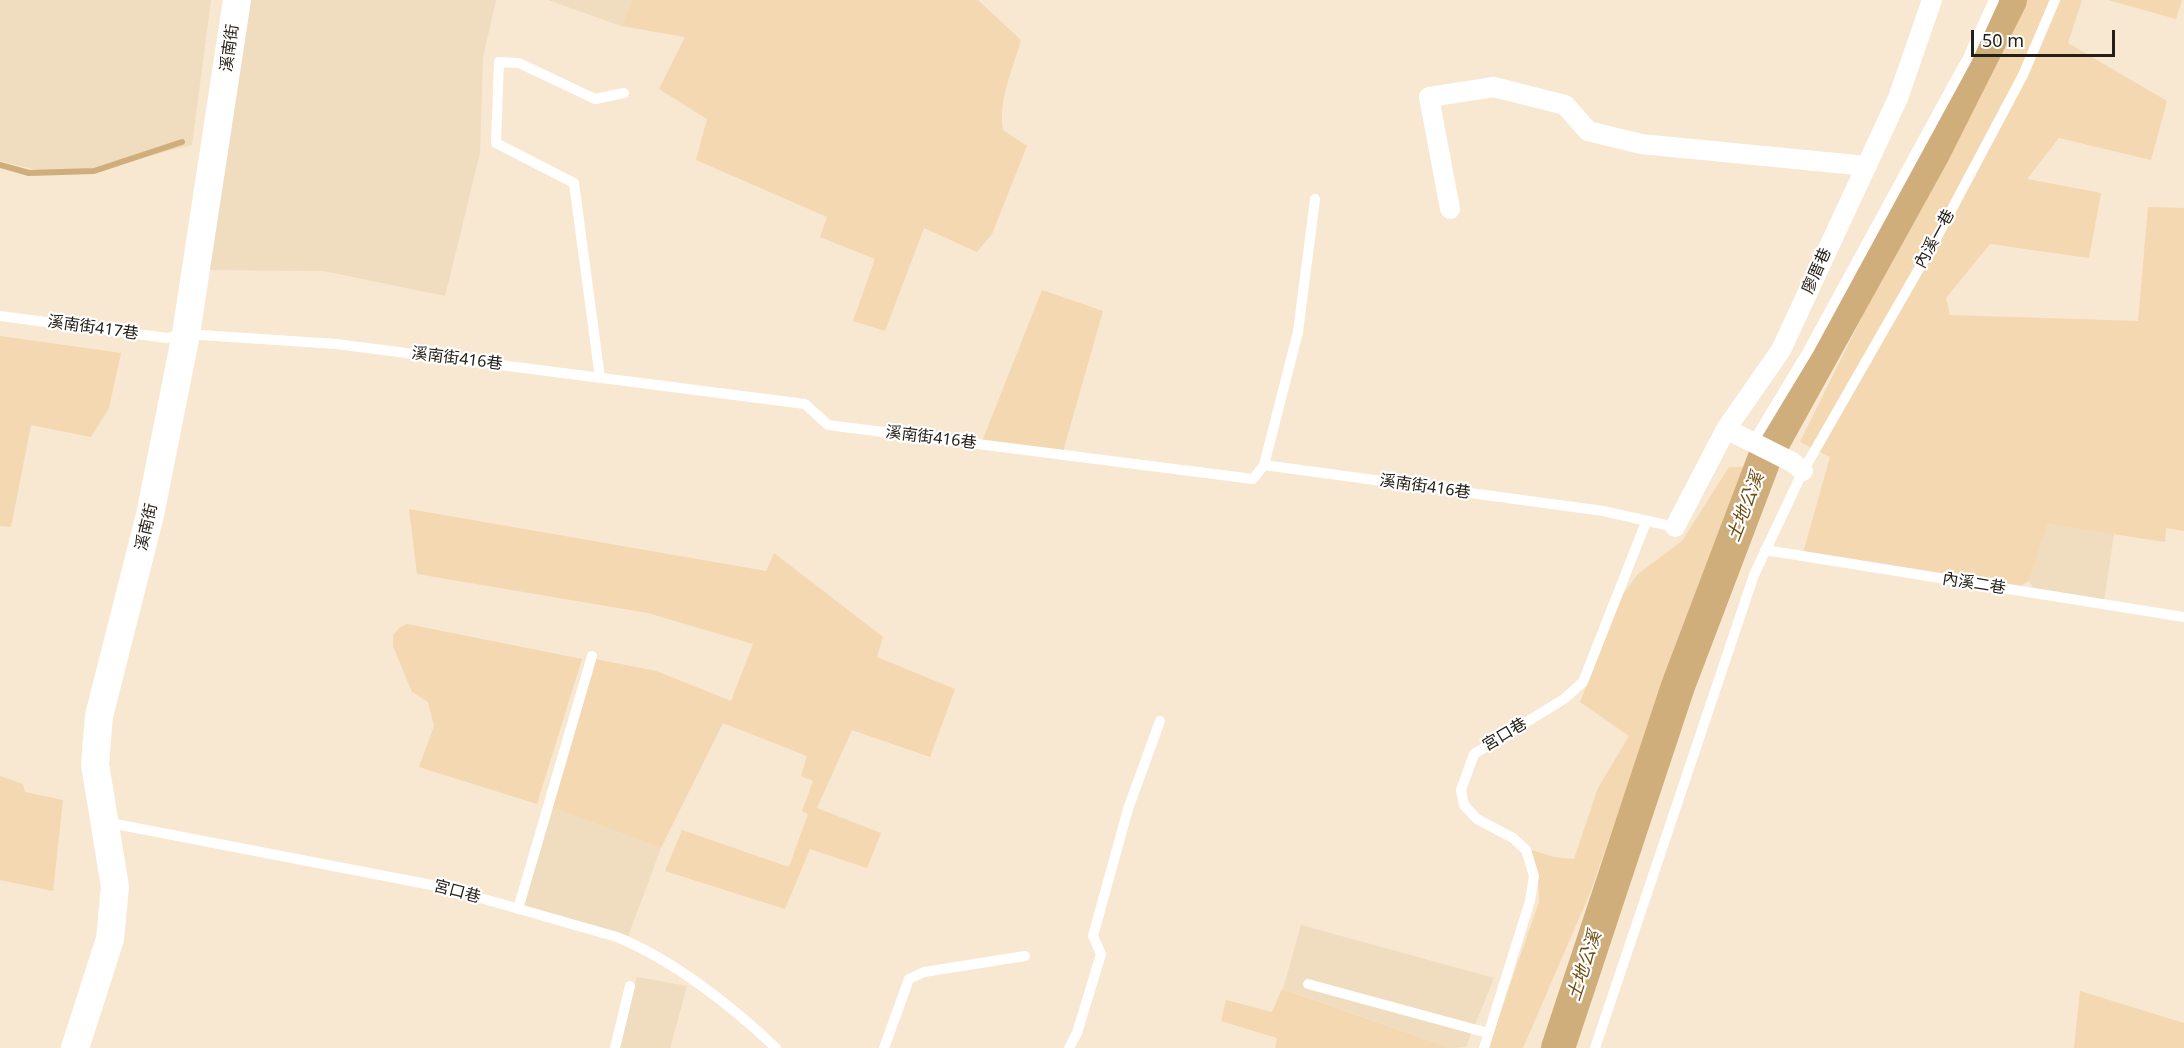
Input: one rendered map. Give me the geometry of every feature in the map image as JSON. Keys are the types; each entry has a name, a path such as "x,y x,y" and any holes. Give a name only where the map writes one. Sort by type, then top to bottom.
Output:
{"street":[{"name":"溪南街","path":"75,1048 110,939 115,887 95,764 99,716 150,515 186,334 237,0"},
{"name":"廖厝巷","path":"1675,527 1726,429 1781,350 1898,98 1932,0"},
{"path":"1450,209 1429,97 1494,87 1565,105 1588,131 1641,144 1867,166"},
{"path":"1726,429 1797,466"}],"lane":[{"path":"1753,442 1814,341 1967,59 1994,0"},
{"name":"內溪一巷","path":"1595,1048 1754,574 1797,466 1942,228 2023,75 2055,0"},
{"path":"600,378 573,183 496,143 499,62 519,63 595,99 624,93"},
{"path":"1264,465 1298,332 1315,199"},
{"name":"溪南街417巷","path":"0,316 166,338 186,334"},
{"name":"溪南街416巷","path":"186,334 336,344 805,404 828,425 1253,479 1264,465 1603,511 1675,527"},
{"name":"宮口巷","path":"1484,1048 1530,901 1534,876 1526,850 1513,838 1477,819 1464,805 1461,790 1474,754 1564,699 1583,682 1646,522"},
{"name":"內溪二巷","path":"1765,550 2184,617"},
{"path":"518,909 592,656"},
{"path":"1069,1048 1077,1033 1101,954 1093,936 1128,809 1160,721"},
{"name":"宮口巷","path":"103,821 442,888 617,937 645,949 715,995 776,1048"},
{"path":"884,1048 909,979 924,972 1025,956"},
{"path":"1308,984 1488,1033"},
{"path":"615,1048 630,986"}],"shaded area":[{"path":"0,0 211,0 192,145 89,171 49,173 0,161"},
{"path":"242,0 496,0 483,57 480,153 445,296 324,271 208,270"},
{"path":"548,0 633,0 621,26"},
{"path":"633,0 978,0 1021,40 1004,96 1002,118 1003,130 1027,146 992,234 977,252 924,228 885,331 853,321 875,259 820,237 827,217 696,160 707,119 659,89 685,37 621,26"},
{"path":"2019,0 2082,0 2068,43 2167,101 2151,160 2059,138 2027,179 2101,193 2089,258 1990,244 1946,298 1950,315 2138,321 2148,207 2184,208 2184,531 2166,528 2165,542 2047,524 2029,581 2011,591 1803,553 1830,457 1800,442"},
{"path":"2108,0 2182,0 2176,19"},
{"path":"1042,290 1103,311 1062,455 981,444"},
{"path":"0,336 121,353 109,408 91,437 31,425 11,527 0,526"},
{"path":"1729,467 1749,467 1699,583 1590,893 1523,1048 1488,1048 1539,902 1537,875 1528,849 1554,857 1574,859 1598,788 1629,736 1580,702 1623,594 1638,574 1682,541"},
{"path":"409,509 766,571 774,553 883,637 877,657 955,689 930,757 852,730 817,808 881,833 867,868 810,849 785,909 665,871 682,830 789,867 808,814 802,811 813,781 801,776 807,756 723,723 661,848 548,806 590,658 656,671 731,701 753,644 648,613 417,574"},
{"path":"2046,524 2114,534 2103,607 2040,598 2029,581"},
{"path":"407,624 582,659 537,804 419,767 434,726 428,702 412,692 393,646 393,635 400,627"},
{"path":"0,776 23,784 25,792 63,800 53,891 0,880"},
{"path":"548,806 661,848 627,939 520,915"},
{"path":"1301,925 1494,978 1466,1047 1451,1048 1283,989"},
{"path":"637,977 687,986 670,1048 619,1048"},
{"path":"1282,989 1451,1048 1275,1048 1277,1038 1221,1021 1226,1000 1272,1012"},
{"path":"2080,991 2184,1023 2184,1048 2074,1048"}],"waterway":[{"name":"土地公溪","path":"1558,1048 1678,686 1765,457 1932,155 2010,0"},
{"path":"0,165 29,173 94,171 182,142"}]}
